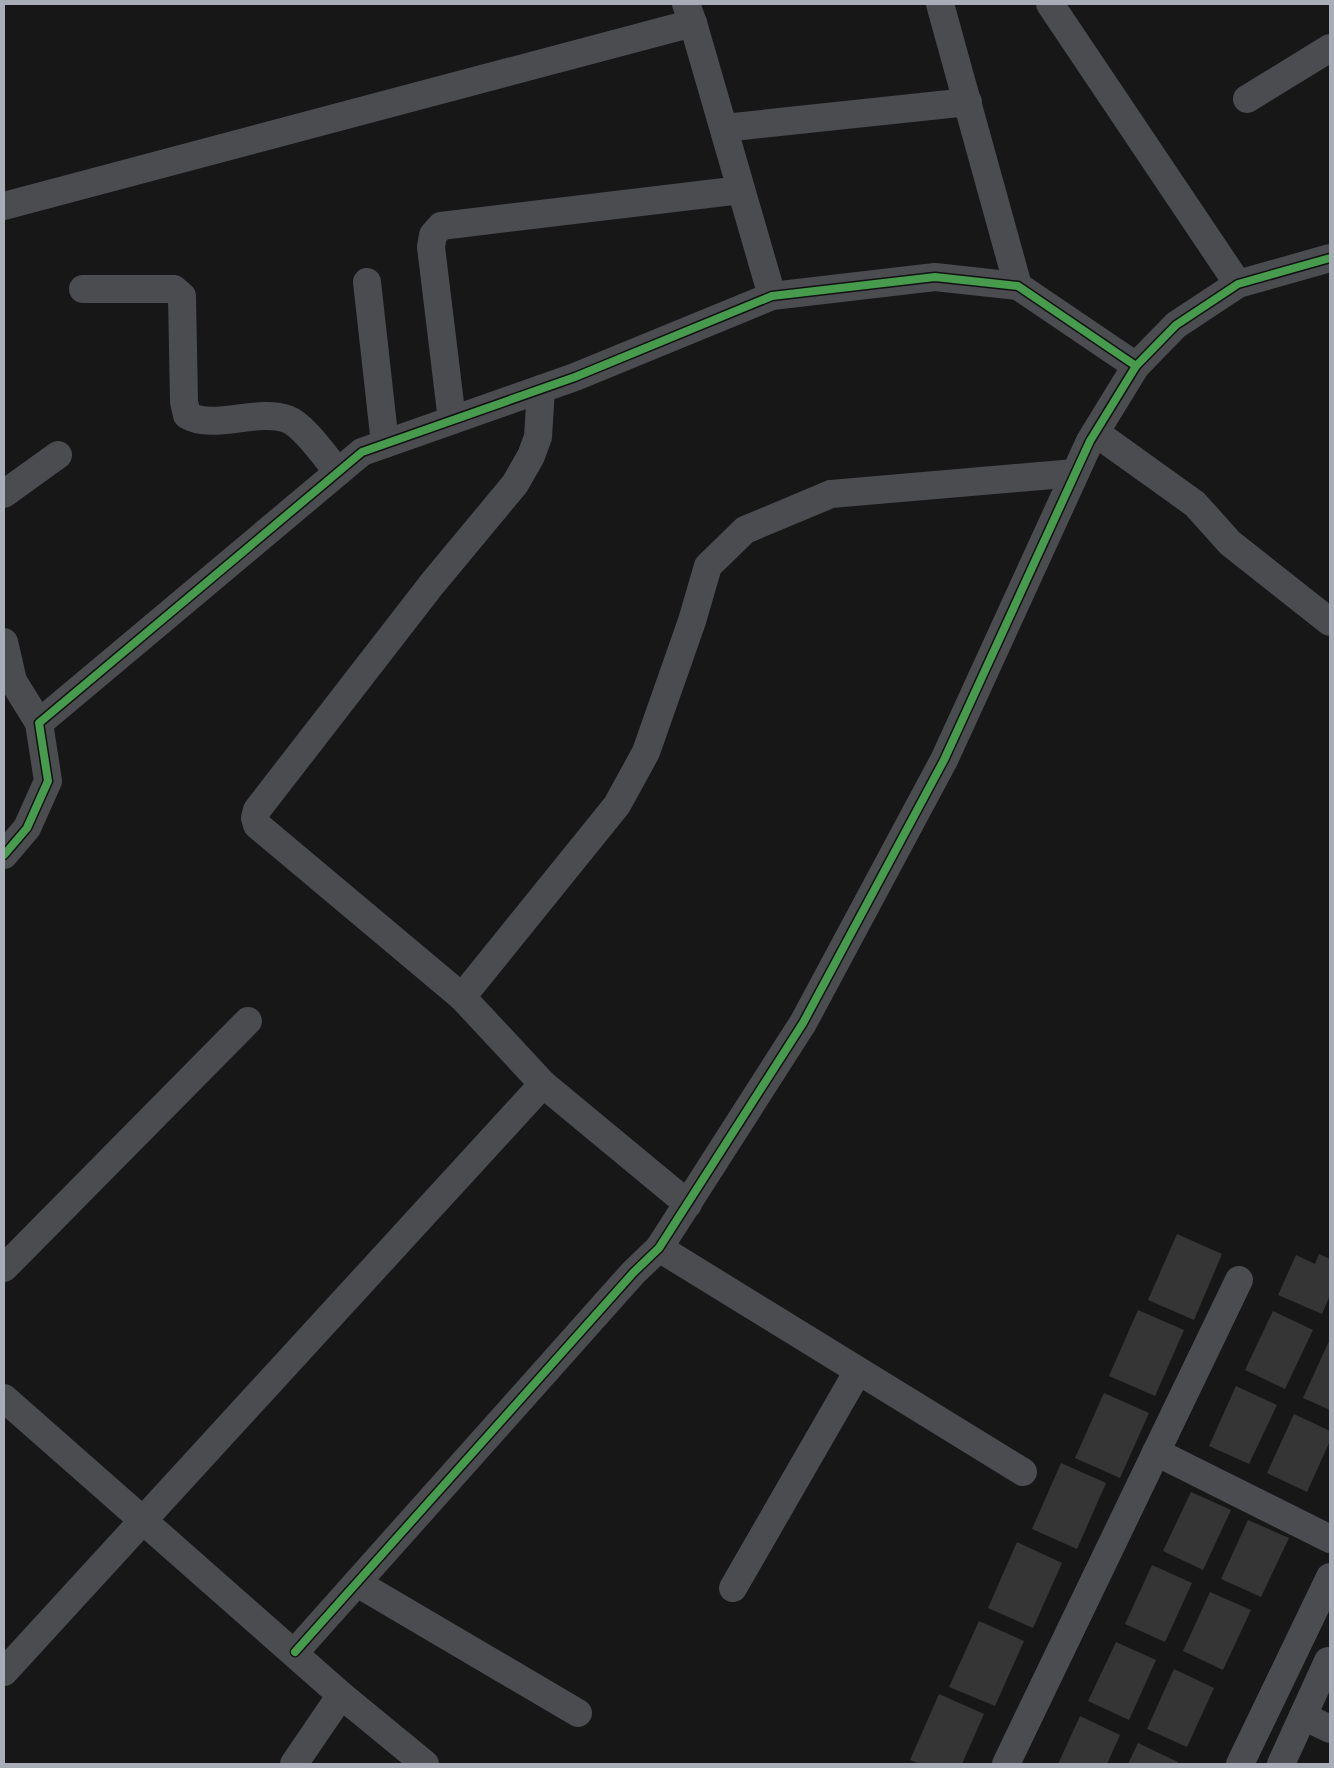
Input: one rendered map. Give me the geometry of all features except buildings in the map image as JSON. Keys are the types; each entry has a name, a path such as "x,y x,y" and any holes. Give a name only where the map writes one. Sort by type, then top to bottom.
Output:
{"street":[{"path":"940,4 1018,286"},
{"path":"1050,4 1238,284"},
{"path":"4,206 689,14 772,296"},
{"path":"1247,98 1330,48"},
{"path":"724,128 968,102"},
{"path":"452,420 431,247 433,235 441,226 742,190"},
{"path":"295,1652 633,1273 659,1248 688,1204 803,1022 939,769 1075,473 1096,433 1136,366 1176,326 1238,284 1330,258"},
{"path":"39,723 362,452 541,388 772,296 935,277 1018,286 1136,366"},
{"path":"367,282 386,444"},
{"path":"83,289 174,289 182,296 184,402 187,415 200,420 272,416 286,419 296,424 338,472"},
{"path":"541,388 538,437 532,456 515,484 432,584 257,810 255,818 257,825 462,998 543,1084 688,1204"},
{"path":"1096,433 1188,498 1230,543 1330,622"},
{"path":"4,494 58,455"},
{"path":"462,998 617,805 646,752 692,621 708,566 745,530 831,494 1075,473"},
{"path":"4,642 8,679 39,723 48,781 27,828 4,855"},
{"path":"4,1268 248,1021"},
{"path":"4,1672 142,1519 543,1084"},
{"path":"659,1248 1023,1472"},
{"path":"1006,1764 1239,1280"},
{"path":"733,1588 858,1371"},
{"path":"4,1398 295,1652 341,1695 425,1764"},
{"path":"1156,1452 1330,1539"},
{"path":"1240,1764 1324,1604 1330,1577"},
{"path":"357,1583 578,1713"},
{"path":"1282,1764 1328,1661"},
{"path":"294,1764 341,1695"},
{"path":"1303,1716 1330,1729"}],"cycle path":[{"path":"295,1652 633,1273 659,1248 803,1023 944,760 1090,441 1136,366 1176,325 1238,284 1330,258"},
{"path":"4,855 27,828 48,781 39,723 362,452 575,377 772,296 935,277 1018,286 1136,366"}]}
